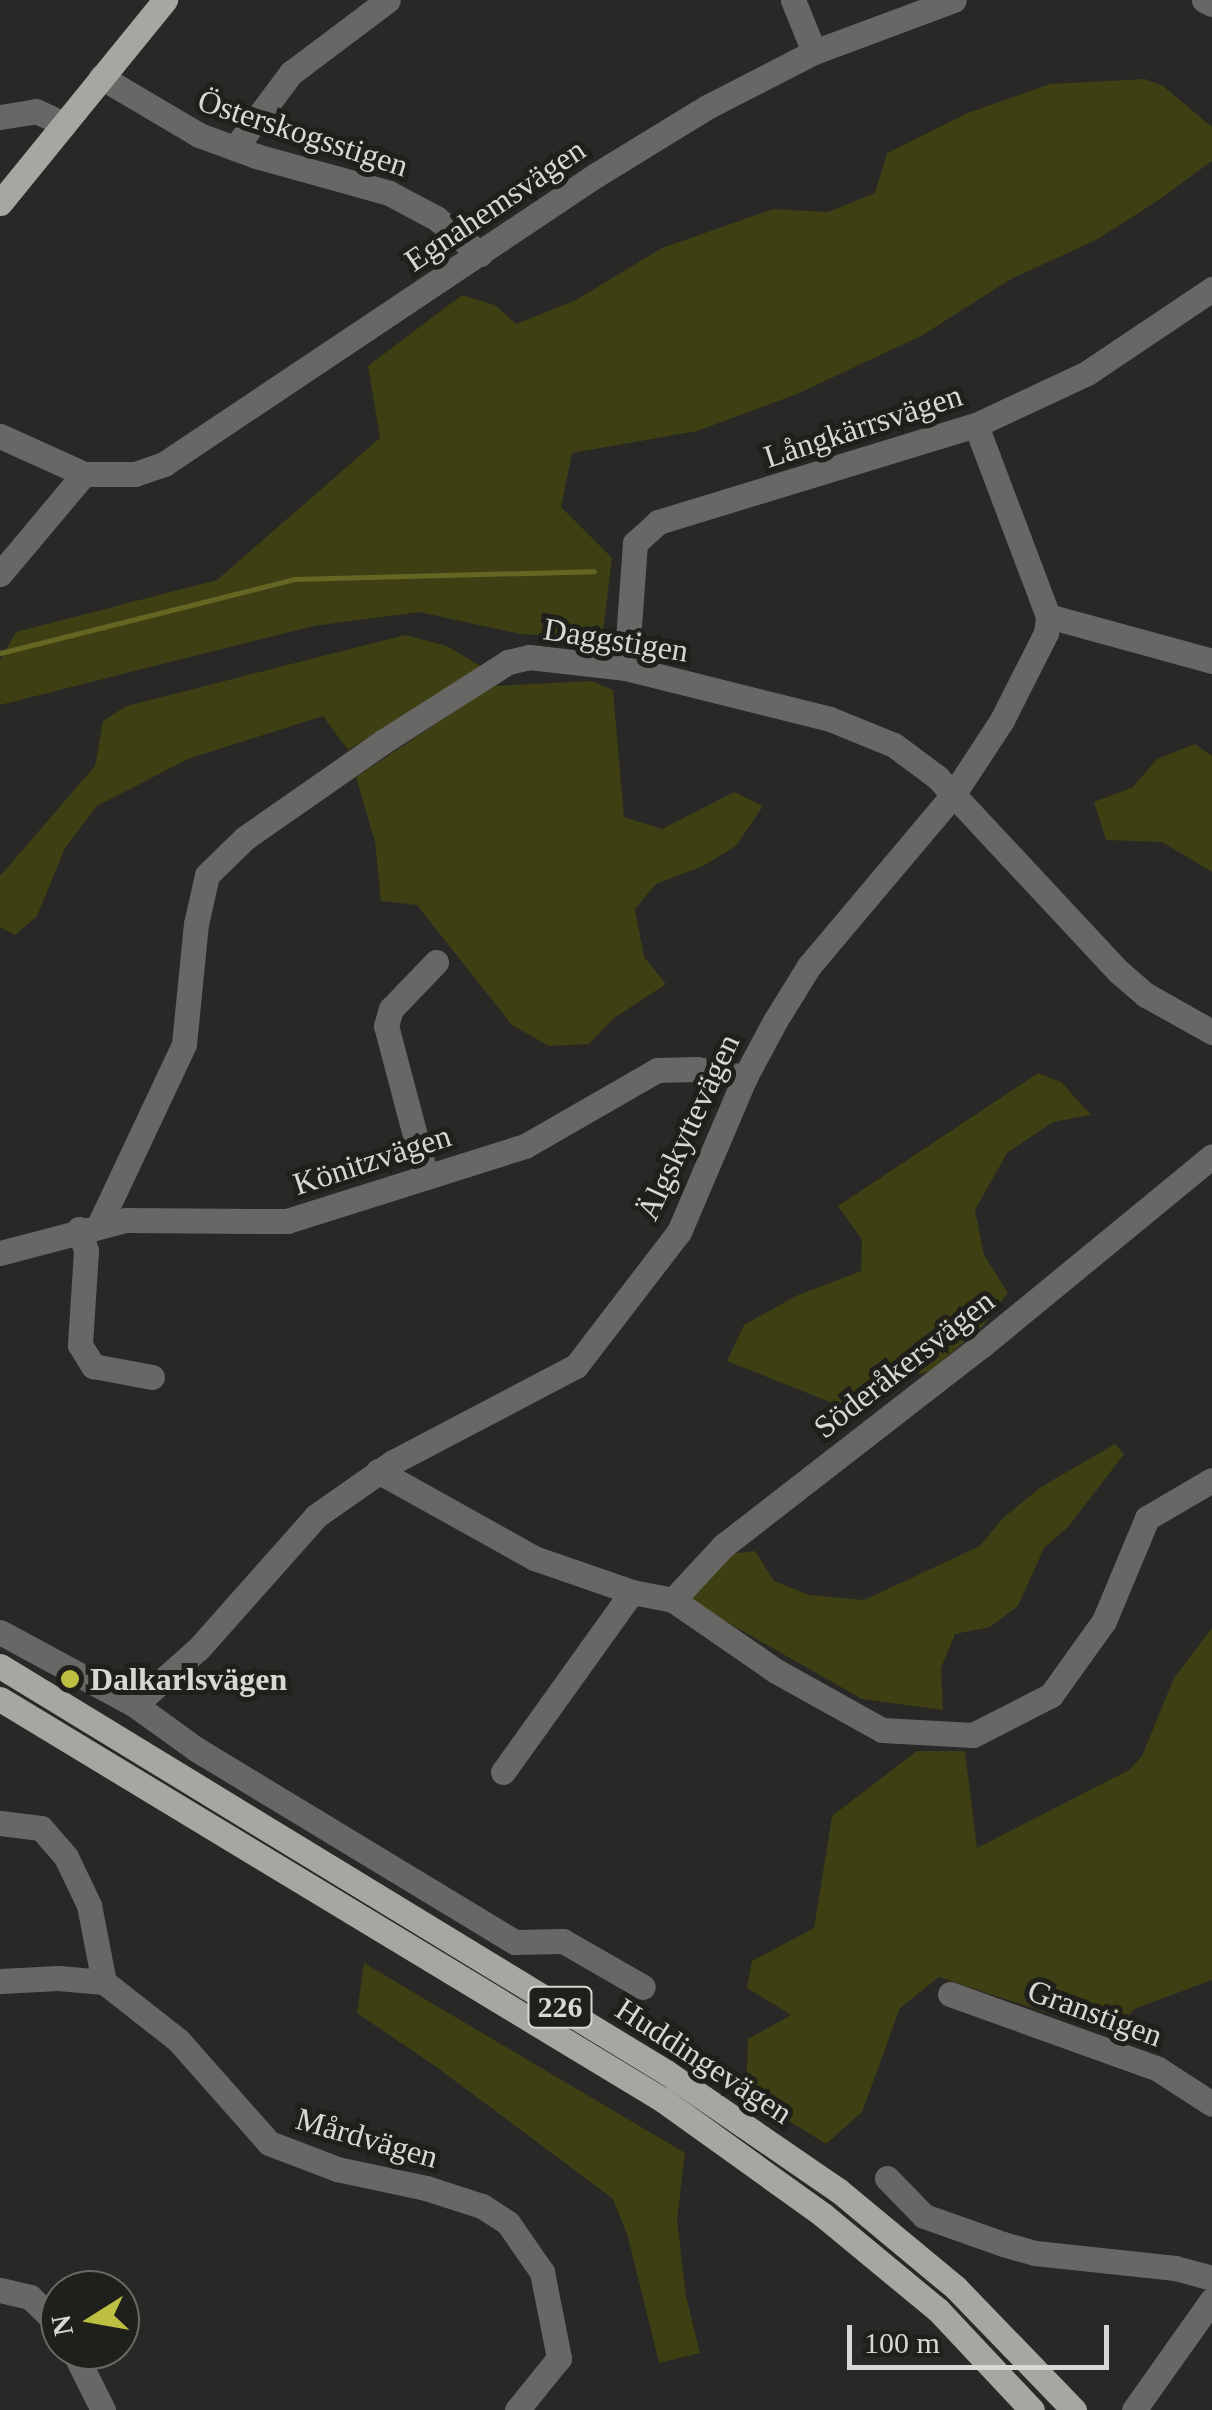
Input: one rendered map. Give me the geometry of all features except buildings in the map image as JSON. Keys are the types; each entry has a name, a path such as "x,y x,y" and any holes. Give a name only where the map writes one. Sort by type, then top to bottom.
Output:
{"main road":[{"path":"0,203 165,0"},
{"name":"Huddingevägen","path":"0,1666 666,2072 789,2156 838,2190 956,2288 1074,2410"},
{"name":"Huddingevägen","path":"0,1699 663,2100 824,2216 924,2298 1032,2410"}],"street":[{"path":"235,148 291,73 388,0"},
{"path":"794,0 814,52"},
{"name":"Egnahemsvägen","path":"0,436 84,474 135,474 164,464 707,107 814,52 954,0"},
{"path":"1204,0 1212,4"},
{"name":"Österskogsstigen","path":"101,77 174,124 235,148 389,192 436,218 480,254"},
{"path":"0,117 36,112 64,124"},
{"name":"Långkärrsvägen","path":"626,668 635,543 658,522 976,425 1087,372 1212,289"},
{"path":"976,425 1048,616 1212,661"},
{"path":"0,574 84,474"},
{"name":"Älgskyttevägen","path":"135,1705 199,1648 316,1516 378,1472 576,1366 679,1232 745,1077 809,966 953,795 1022,683 1046,633 1048,616"},
{"name":"Daggstigen","path":"89,1227 184,1044 196,924 207,875 244,838 508,662 528,657 626,668 830,719 894,745 937,777 1118,971 1146,995 1212,1032"},
{"path":"426,1177 386,1026 391,1009 436,962"},
{"name":"Könitzvägen","path":"0,1253 126,1220 288,1221 525,1146 657,1070 698,1069 745,1077"},
{"name":"Söderåkersvägen","path":"674,1600 723,1546 981,1346 1212,1156"},
{"path":"89,1227 80,1345 93,1366 152,1377"},
{"path":"378,1472 534,1558 632,1592 674,1600 776,1672 882,1730 973,1736 1051,1696 1104,1620 1148,1518 1212,1480"},
{"path":"502,1772 632,1592"},
{"name":"Huddingevägen","path":"0,1632 135,1705 196,1750 515,1942 563,1941 643,1988"},
{"path":"0,1823 41,1828 66,1857 89,1905 104,1982 58,1978 0,1980"},
{"name":"Mårdvägen","path":"104,1982 178,2040 269,2143 337,2170 426,2188 482,2206 508,2223 542,2272 559,2358 518,2410"},
{"name":"Granstigen","path":"950,1994 1158,2069 1212,2104"},
{"path":"887,2178 924,2216 1004,2244 1034,2253 1175,2268 1212,2278"},
{"path":"0,2290 30,2297 40,2307"},
{"path":"1134,2410 1212,2300"},
{"path":"83,2370 103,2410"}],"shaded area":[{"path":"1145,79 1163,86 1212,127 1212,161 1160,199 1098,239 1011,279 921,336 797,394 697,431 572,453 561,507 612,558 602,639 521,634 419,612 314,626 0,705 0,660 16,632 217,580 380,438 368,366 462,295 495,305 516,324 576,300 662,248 773,209 828,212 875,193 887,153 968,113 1050,84"},
{"path":"405,635 447,646 482,667 348,750 323,716 188,759 97,806 65,848 37,916 15,935 0,927 0,876 95,766 103,721 126,706"},
{"path":"591,681 613,690 624,817 662,829 734,792 763,806 736,846 703,866 656,884 635,909 644,957 666,984 614,1018 589,1044 549,1046 512,1025 417,905 381,901 375,842 356,777 493,686"},
{"path":"1195,744 1212,756 1212,872 1162,842 1106,840 1094,802 1133,787 1157,759"},
{"path":"1038,1073 1061,1082 1091,1115 1053,1122 1007,1153 975,1210 984,1255 1008,1293 982,1327 929,1372 885,1380 850,1410 727,1361 744,1325 796,1296 861,1271 862,1240 838,1206"},
{"path":"1115,1444 1124,1454 1069,1526 1044,1548 1018,1606 990,1627 955,1634 941,1668 943,1710 862,1699 690,1601 729,1554 755,1551 774,1581 809,1595 864,1600 980,1546 1002,1519 1041,1487"},
{"path":"1212,1628 1212,1980 1134,2009 1114,2035 939,1977 900,2008 862,2112 826,2144 746,2094 748,2039 791,2015 747,1988 752,1961 814,1928 832,1816 917,1751 965,1751 977,1848 1129,1770 1142,1756 1174,1678"},
{"path":"364,1963 685,2153 677,2220 686,2296 700,2353 659,2363 628,2237 613,2199 357,2013"}],"waterway":[{"path":"0,653 294,579 594,571"}],"place":[{"name":"Dalkarlsvägen","path":"70,1679"}]}
